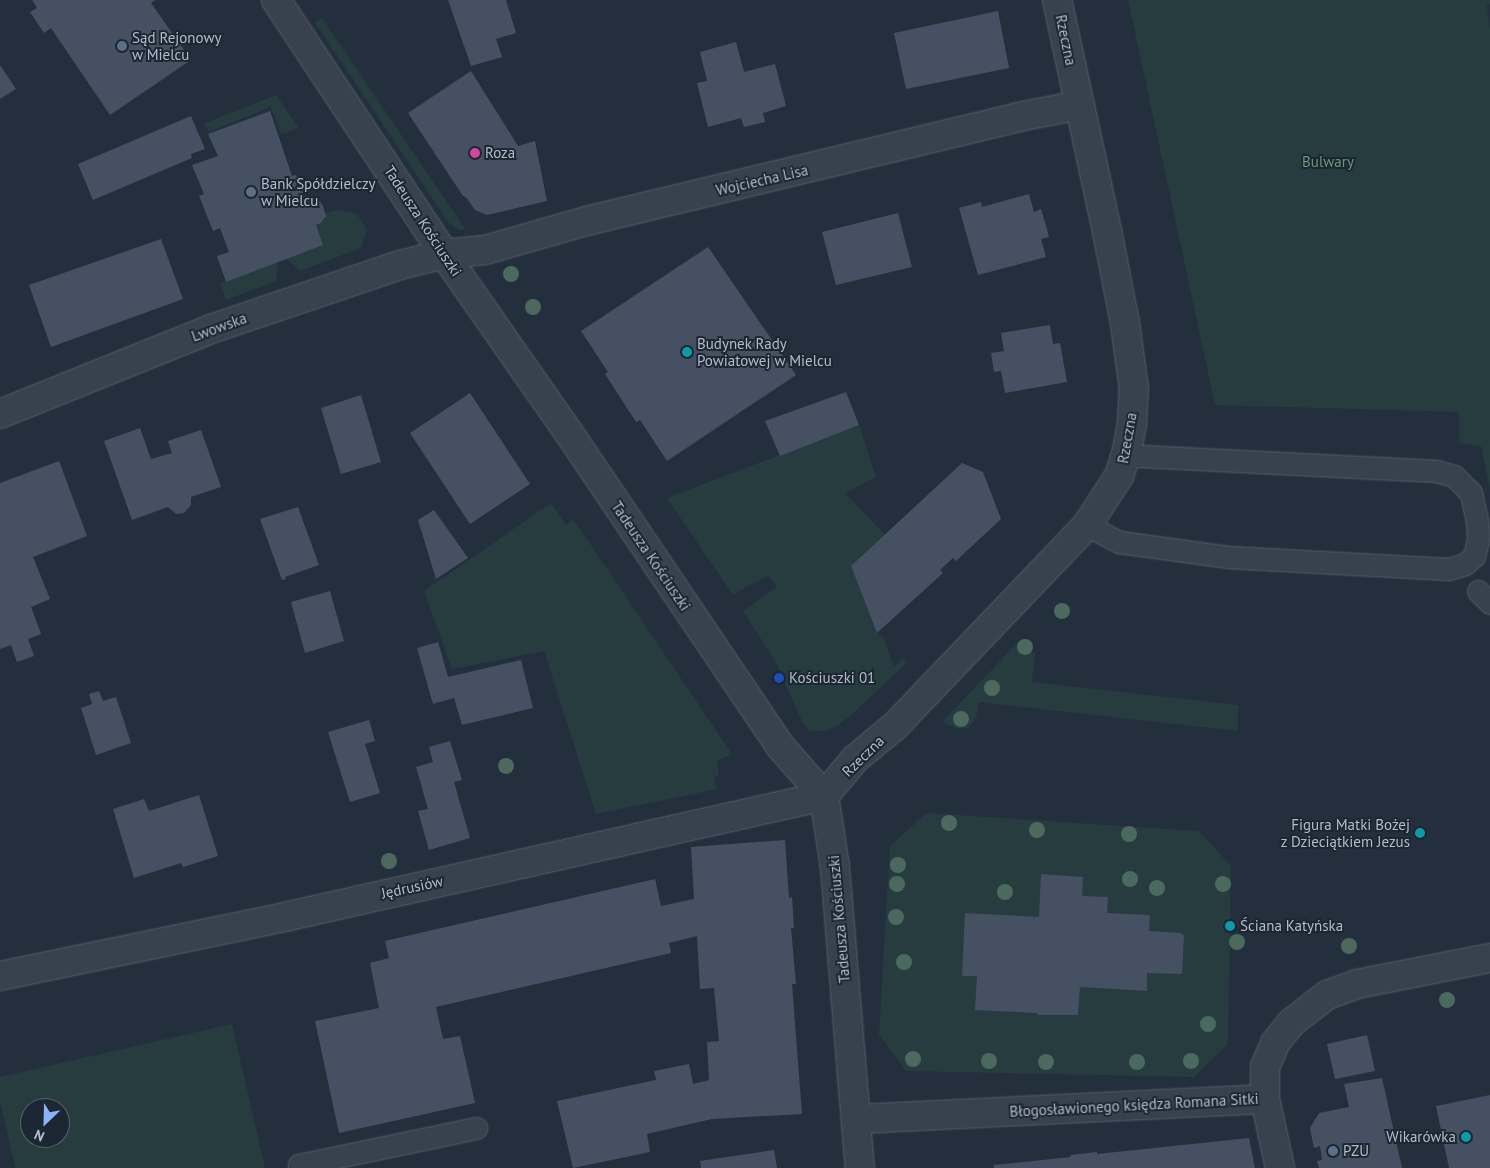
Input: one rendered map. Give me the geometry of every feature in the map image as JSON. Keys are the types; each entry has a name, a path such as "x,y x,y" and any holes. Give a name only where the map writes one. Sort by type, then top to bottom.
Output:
{"street":[{"name":"Tadeusza Kościuszki","path":"276,0 444,254 569,433 780,746 824,796 835,867 860,1168"},
{"name":"Rzeczna","path":"824,796 856,759 895,726 1087,525 1119,476 1126,455 1132,423 1132,380 1108,231 1057,0"},
{"name":"Wojciecha Lisa","path":"444,254 485,250 595,219 1008,120 1080,105"},
{"name":"Lwowska","path":"0,414 211,329 400,265 444,254"},
{"name":"Jędrusiów","path":"0,976 289,916 824,796"},
{"name":"Błogosławionego księdza Romana Sitki","path":"857,1119 1265,1099 1265,1067 1276,1043 1291,1023 1327,995 1356,984 1490,958"},
{"path":"1265,1099 1280,1168"}],"lane":[{"path":"1087,525 1119,542 1228,557 1450,569 1465,564 1474,556 1478,540 1477,521 1471,493 1454,476 1437,471 1126,455"},
{"path":"300,1168 299,1165 476,1128"}],"green space":[{"name":"Bulwary","path":"1128,0 1490,0 1490,5 1486,2 1490,28 1490,489 1481,446 1459,443 1459,412 1215,405"},
{"path":"322,18 466,230 456,229 449,223 315,23"},
{"path":"276,95 299,128 281,134 271,107 208,132 205,123"},
{"path":"338,210 356,213 367,229 361,248 300,271 286,258 323,245 316,225 324,220 325,213"},
{"path":"278,261 276,281 226,300 220,284"},
{"path":"859,425 876,477 845,493 885,535 851,566 877,633 883,636 894,667 902,659 908,662 836,727 825,731 810,731 803,723 775,661 743,611 777,587 768,575 733,595 667,498"},
{"path":"551,503 566,524 574,520 732,754 717,761 719,775 716,775 714,781 717,789 596,814 544,651 452,669 424,591"},
{"path":"1016,644 1024,645 1035,654 1032,682 1238,705 1238,731 979,702 976,718 968,728 958,729 945,724 944,720"},
{"path":"927,813 1199,831 1231,866 1228,1044 1194,1077 906,1071 879,1035 890,846"},
{"path":"232,1024 265,1168 15,1168 0,1101 0,1077"}],"building":[{"name":"Sąd Rejonowy w Mielcu","path":"32,0 155,0 151,3 191,60 110,115 51,28 44,33 30,12 37,8"},
{"path":"448,0 506,0 516,33 496,39 502,57 471,66"},
{"path":"998,11 1009,68 906,89 894,33"},
{"path":"736,42 744,72 775,64 786,106 763,113 765,122 744,127 741,118 708,127 697,83 707,81 700,52"},
{"path":"0,65 16,89 0,99"},
{"path":"471,71 518,146 535,141 547,201 487,215 475,210 466,197 463,196 408,113"},
{"path":"270,111 292,176 296,175 305,198 317,198 323,206 326,216 321,223 316,225 323,245 226,282 217,256 229,252 220,228 213,231 199,196 204,194 192,165 218,156 208,134"},
{"path":"191,116 205,149 191,154 192,158 93,200 78,164"},
{"path":"1029,194 1034,212 1041,209 1047,229 1049,237 1041,239 1046,257 978,275 959,208 981,202 982,207"},
{"path":"898,213 912,267 836,285 822,232"},
{"path":"161,239 183,299 51,347 29,285"},
{"name":"Budynek Rady Powiatowej w Mielcu","path":"708,247 796,375 667,461 640,420 636,422 605,374 608,372 581,331"},
{"path":"1050,325 1053,344 1060,343 1067,382 1005,393 1001,371 994,372 991,353 1004,351 1001,333"},
{"path":"846,392 859,425 780,456 765,421"},
{"path":"470,393 530,484 470,524 410,433"},
{"path":"361,395 381,462 341,474 321,408"},
{"path":"140,428 151,459 172,453 168,441 201,430 221,487 191,497 191,505 184,513 176,514 168,507 132,520 104,441"},
{"path":"59,461 87,536 33,557 50,599 31,607 41,634 28,639 34,656 17,662 11,645 0,649 0,483"},
{"path":"962,463 983,472 1001,519 956,561 953,558 940,570 943,573 877,633 851,566"},
{"path":"298,507 319,565 285,577 286,579 282,580 260,519"},
{"path":"434,510 468,558 436,579 418,520"},
{"path":"330,591 344,641 305,653 291,602"},
{"path":"438,642 448,677 521,660 533,708 462,725 454,698 433,704 417,648"},
{"path":"99,691 103,701 116,697 131,743 96,755 81,708 92,704 89,694"},
{"path":"369,720 375,741 365,744 380,793 350,802 328,732"},
{"path":"450,741 462,780 454,782 470,838 429,850 418,811 428,809 416,767 433,762 429,747"},
{"path":"199,795 218,856 183,867 181,863 134,878 113,809 144,799 149,811"},
{"path":"785,840 789,898 792,897 794,928 791,928 796,984 792,984 802,1114 712,1119 647,1134 650,1152 573,1168 557,1101 656,1080 654,1071 689,1064 693,1084 709,1080 707,1042 719,1041 714,988 700,989 697,936 669,943 671,953 436,1007 443,1039 460,1036 475,1103 339,1133 315,1021 379,1008 370,963 389,958 385,941 655,879 661,906 694,899 691,847"},
{"path":"1041,874 1083,877 1082,896 1108,897 1107,913 1150,915 1149,931 1181,933 1184,936 1182,974 1147,973 1147,991 1080,987 1078,1015 1038,1015 1038,1013 975,1010 977,976 962,976 965,913 1039,917"},
{"path":"1367,1035 1375,1071 1335,1079 1327,1044"},
{"path":"1382,1078 1402,1168 1319,1168 1317,1161 1322,1160 1320,1146 1314,1148 1310,1128 1319,1113 1349,1107 1344,1084"},
{"name":"Wikarówka","path":"1490,1095 1490,1168 1449,1168 1436,1106"},
{"path":"1249,1138 1255,1168 994,1168 994,1165 1071,1157 1070,1155 1097,1152 1097,1154"},
{"path":"774,1150 777,1168 701,1168 700,1161"}],"place":[{"name":"Sąd Rejonowy w Mielcu","path":"122,46"},
{"name":"Roza","path":"475,153"},
{"name":"Bank Spółdzielczy w Mielcu","path":"251,192"},
{"name":"Budynek Rady Powiatowej w Mielcu","path":"687,352"},
{"name":"Kościuszki 01","path":"779,678"},
{"name":"Figura Matki Bożej z Dzieciątkiem Jezus","path":"1420,833"},
{"name":"Ściana Katyńska","path":"1230,926"},
{"name":"Wikarówka","path":"1466,1137"},
{"name":"PZU","path":"1333,1151"}]}
